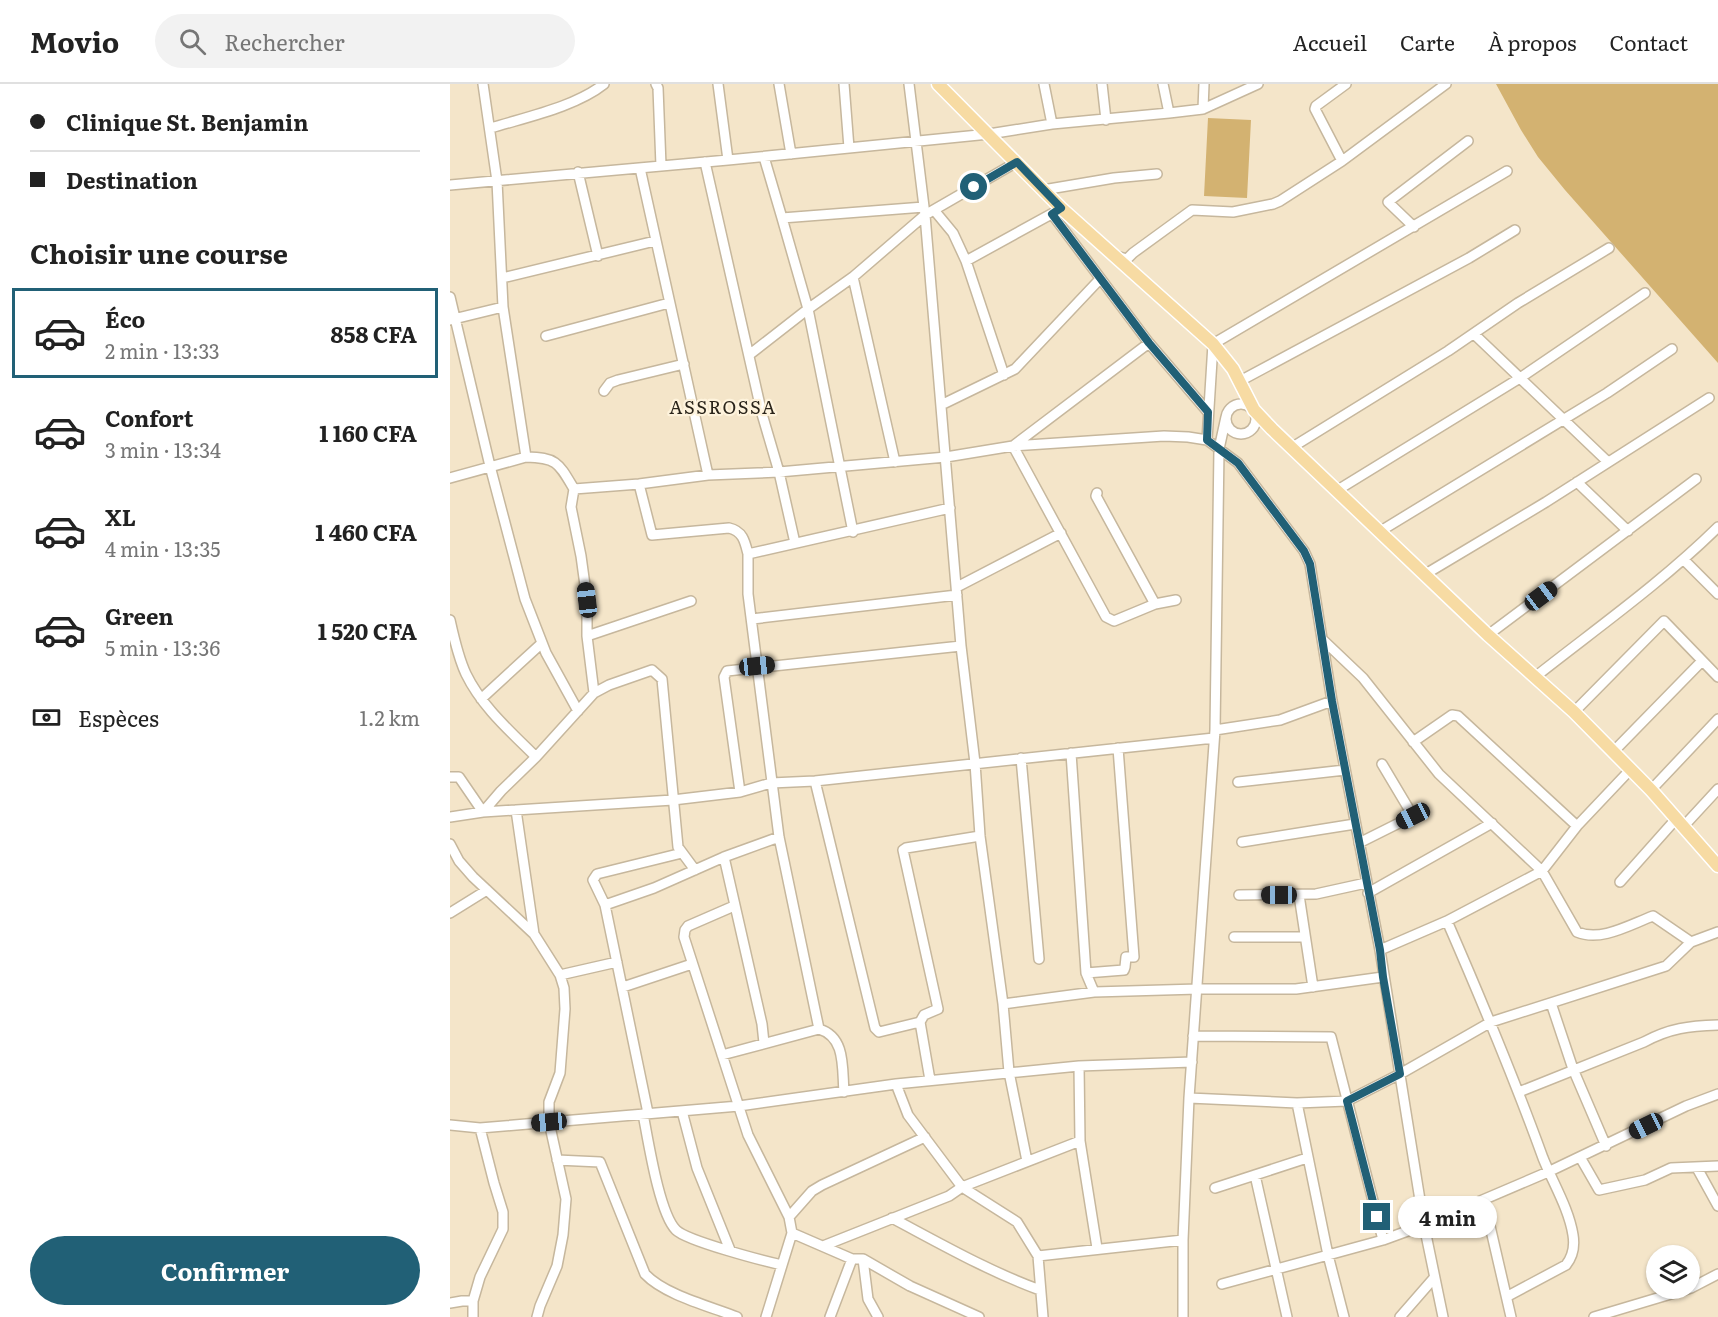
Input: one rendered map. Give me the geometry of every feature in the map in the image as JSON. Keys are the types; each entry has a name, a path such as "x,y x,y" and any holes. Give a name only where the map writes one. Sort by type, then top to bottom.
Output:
{"main road":[{"path":"940,85 1017,162 1043,190 1057,211 1116,256 1213,344 1227,360 1254,410 1424,575 1574,712 1651,790 1718,866"}],"street":[{"path":"483,84 497,181 503,307 526,457"},
{"path":"491,128 570,102 604,84"},
{"path":"718,84 728,160"},
{"path":"779,84 791,154"},
{"path":"844,84 849,148"},
{"path":"909,84 925,211 980,836 1003,1004 1009,1072 1027,1161"},
{"path":"1044,84 1052,124"},
{"path":"1102,84 1106,120"},
{"path":"1163,84 1169,113"},
{"path":"1203,109 1204,84"},
{"path":"450,185 791,154 1203,109 1258,84"},
{"path":"1342,161 1315,109 1346,84"},
{"path":"1116,256 1127,259 1133,252 1192,210 1233,212 1273,204 1342,161 1446,84"},
{"path":"658,85 661,166"},
{"path":"1414,227 1388,202 1468,141"},
{"path":"764,156 808,309 853,531"},
{"path":"705,162 762,414 779,472 795,543"},
{"path":"782,218 934,210 1017,162"},
{"path":"640,168 708,475"},
{"path":"1207,440 1213,344 1507,171"},
{"path":"578,172 598,256"},
{"path":"1043,190 1114,178 1157,174"},
{"path":"934,210 953,233 966,261 1004,375"},
{"path":"749,355 853,277 925,211"},
{"path":"966,261 1057,211 1100,279 1149,343 1208,412"},
{"path":"1240,381 1469,258 1515,230"},
{"path":"502,278 655,241"},
{"path":"1291,448 1474,334 1518,303 1609,248"},
{"path":"853,277 895,462"},
{"path":"941,405 1004,375 1023,361 1100,279"},
{"path":"1336,491 1520,378 1645,293"},
{"path":"450,297 453,320 525,599 542,643 578,711"},
{"path":"546,336 669,303"},
{"path":"453,320 503,307"},
{"path":"1474,334 1608,462"},
{"path":"1013,446 1149,343"},
{"path":"1379,532 1607,393 1672,349"},
{"path":"604,391 610,383 618,380 684,363"},
{"path":"1424,575 1709,398"},
{"path":"1183,1317 1183,1240 1189,1098 1215,734 1218,449 1226,417 1229,410 1236,405 1243,405 1254,410 1256,418 1255,426 1246,433 1239,434 1227,425 1226,417"},
{"path":"573,489 639,484 708,475 779,472 895,462 946,457 1013,446 1164,436 1207,440 1238,463 1307,557 1380,950 1424,1225 1443,1317"},
{"path":"1013,446 1106,617 1114,621 1155,604 1176,600"},
{"path":"450,478 526,457 549,458 558,464 573,489 571,507 587,600 587,636 594,693"},
{"path":"1488,635 1696,479"},
{"path":"1577,482 1628,531"},
{"path":"639,484 652,536 729,528 739,532 745,539 748,554 748,594 779,837 819,1029"},
{"path":"1097,493 1096,496 1155,604"},
{"path":"748,554 950,508"},
{"path":"1535,677 1619,614 1684,560 1718,527"},
{"path":"752,620 957,591 1061,533"},
{"path":"1684,560 1718,594"},
{"path":"587,636 691,601"},
{"path":"450,620 466,674 481,699 536,757"},
{"path":"1574,712 1664,621 1718,677"},
{"path":"1322,639 1363,678 1439,774 1542,871 1576,932 1587,936 1611,933 1653,916 1691,942"},
{"path":"481,699 542,643"},
{"path":"740,792 724,677 727,671 962,646"},
{"path":"1613,752 1702,661"},
{"path":"483,812 594,693 609,685 652,670 662,679 678,847 695,870"},
{"path":"450,818 483,812 673,800 740,792 771,783 815,781 1118,748 1215,734 1280,720 1332,701"},
{"path":"1413,742 1452,715 1458,716 1577,826"},
{"path":"1651,790 1718,720"},
{"path":"1086,973 1124,970 1126,957 1134,957 1118,748"},
{"path":"1071,753 1086,973 1094,992"},
{"path":"1021,758 1039,958"},
{"path":"1359,843 1413,816 1382,764"},
{"path":"1238,782 1345,770"},
{"path":"1380,950 1447,921 1542,871 1577,826 1630,770"},
{"path":"450,777 459,777 483,812"},
{"path":"815,781 875,1028 879,1032 920,1022"},
{"path":"1620,882 1679,823 1718,789"},
{"path":"516,810 534,934"},
{"path":"1368,894 1492,823"},
{"path":"1242,842 1355,824"},
{"path":"930,1080 920,1022 921,1017 938,1009 903,850 980,836"},
{"path":"605,905 779,837"},
{"path":"450,844 455,863 534,934 560,975 564,988 566,1009 560,1073 549,1101 549,1122 566,1199 563,1235 557,1266 537,1317"},
{"path":"682,853 597,873 593,880 605,905 623,987 654,1170 668,1217 676,1230 689,1237 755,1259 782,1265"},
{"path":"724,857 762,1024 764,1043"},
{"path":"1239,895 1323,893 1366,883"},
{"path":"450,913 487,891"},
{"path":"1299,895 1313,987"},
{"path":"734,906 688,926 684,937 748,1135 789,1217 792,1233 766,1317"},
{"path":"1447,921 1519,1092 1573,1237 1572,1258 1566,1265 1508,1296"},
{"path":"1189,1098 1297,1103 1347,1101 1400,1074 1491,1022 1666,966 1691,942 1718,932"},
{"path":"1234,937 1305,937"},
{"path":"560,975 617,962"},
{"path":"623,987 692,964"},
{"path":"1003,1004 1094,992 1296,989 1383,977"},
{"path":"1551,1004 1573,1069 1606,1146"},
{"path":"1519,1092 1644,1042 1664,1031 1690,1026 1718,1025"},
{"path":"722,1055 819,1029 826,1031 840,1048 844,1092"},
{"path":"1193,1036 1331,1037 1383,1240"},
{"path":"450,1125 480,1128 739,1106 896,1084 1079,1065 1192,1062"},
{"path":"1079,1065 1080,1141 1097,1248"},
{"path":"896,1084 908,1115 962,1187 1017,1222 1038,1256 1043,1317"},
{"path":"1222,1284 1383,1240 1424,1225 1606,1146 1686,1106 1718,1094"},
{"path":"1297,1103 1328,1255 1344,1317"},
{"path":"682,1111 697,1168 730,1250"},
{"path":"473,1317 472,1301 480,1277 503,1229 503,1212 480,1128"},
{"path":"789,1217 812,1191 822,1185 925,1137"},
{"path":"823,1246 949,1196 962,1187 1080,1141"},
{"path":"1580,1157 1599,1190 1645,1180 1671,1168 1718,1166"},
{"path":"1215,1188 1307,1158"},
{"path":"557,1160 600,1162 645,1274 652,1281 737,1317"},
{"path":"1697,1168 1718,1206"},
{"path":"1255,1175 1287,1317"},
{"path":"1484,1200 1511,1317"},
{"path":"892,1218 1009,1279 1040,1290"},
{"path":"792,1233 852,1259 863,1259 910,1286 979,1317"},
{"path":"1038,1256 1183,1240"},
{"path":"830,1317 852,1259"},
{"path":"863,1259 868,1299 878,1317"},
{"path":"1594,1317 1691,1288 1718,1274"},
{"path":"1400,1317 1434,1278"},
{"path":"450,1303 472,1301"}],"shaded area":[{"path":"1496,84 1718,84 1718,363 1538,157"},
{"path":"1208,118 1251,120 1247,198 1204,196"}],"district":[{"name":"ASSROSSA","path":"723,408"}],"route":[{"path":"974,187 1017,162 1061,208 1052,214 1149,343 1208,412 1207,440 1238,463 1304,551 1310,564 1332,701 1380,950 1400,1074 1347,1101 1377,1217"}]}
